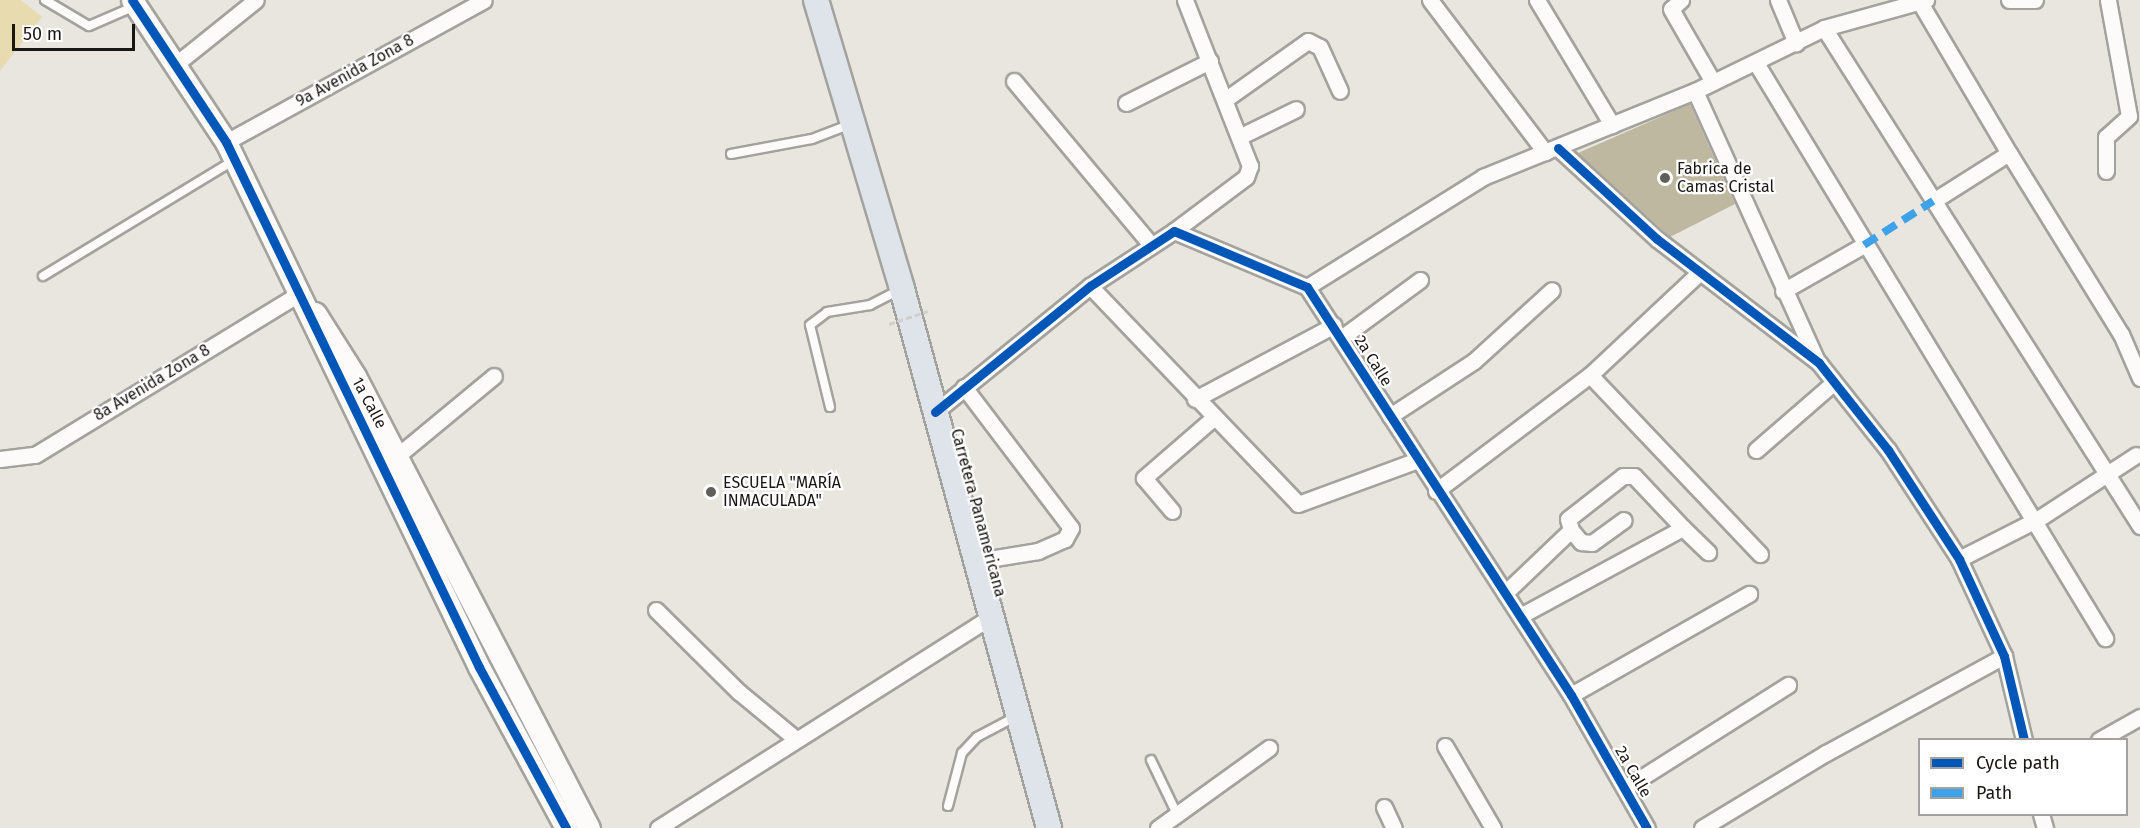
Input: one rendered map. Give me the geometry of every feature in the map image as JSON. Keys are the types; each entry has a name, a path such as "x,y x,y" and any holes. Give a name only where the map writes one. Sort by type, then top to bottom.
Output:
{"main road":[{"name":"Carretera Panamericana","path":"816,0 902,289 1049,828"}],"street":[{"path":"176,63 256,0"},
{"name":"9a Avenida Zona 8","path":"230,151 484,0"},
{"path":"935,412 1090,286 1174,231 1246,177 1250,156 1185,0"},
{"path":"1430,0 1551,150 1699,273 1819,363"},
{"path":"1537,0 1612,125"},
{"path":"1778,0 1797,43"},
{"path":"1174,231 1307,286 1483,177 1695,91 1824,28 1926,0"},
{"path":"2011,0 2035,0"},
{"path":"2106,171 2106,137 2129,116 2108,0"},
{"path":"1919,1 2009,153 2121,334 2140,378"},
{"name":"1a Calle","path":"134,3 176,63 230,151 300,293 318,342 479,667 566,828"},
{"path":"1672,3 1713,82"},
{"path":"1824,28 2108,472 2140,526"},
{"path":"1226,99 1308,41 1320,47 1340,91"},
{"path":"1126,103 1210,62"},
{"path":"1756,63 1864,245 2038,519 2105,638"},
{"path":"1014,81 1151,245"},
{"path":"1695,91 1783,291 1819,363 1887,450 1959,559 2004,656 2024,738"},
{"path":"1241,136 1296,110"},
{"path":"1933,201 2009,153"},
{"path":"1783,291 1864,245"},
{"path":"1436,491 1590,375 1699,273"},
{"path":"1195,399 1337,332 1420,279"},
{"path":"1090,286 1212,419 1298,504 1415,461"},
{"name":"2a Calle","path":"1307,286 1390,416 1415,461 1571,695 1647,828"},
{"path":"1390,416 1474,361 1552,290"},
{"name":"1a Calle","path":"300,293 331,334 589,828"},
{"name":"8a Avenida Zona 8","path":"0,459 35,455 300,293"},
{"path":"1590,375 1760,554"},
{"path":"396,457 494,376"},
{"path":"1756,450 1833,383"},
{"path":"964,387 1071,528 1065,539 1038,551 976,561"},
{"path":"1172,511 1144,478 1212,419"},
{"path":"1959,559 2038,519 2136,455"},
{"path":"1624,520 1592,543 1581,542 1571,530 1568,519 1629,474 1708,552"},
{"path":"1520,616 1683,528"},
{"path":"1505,593 1571,530"},
{"path":"1571,695 1749,594"},
{"path":"656,610 738,692 797,740"},
{"path":"658,828 991,617"},
{"path":"1702,828 1826,753 2004,656"},
{"path":"1625,788 1788,685"},
{"path":"2103,738 2140,717"},
{"path":"1445,746 1492,828"},
{"path":"1158,828 1269,748"},
{"path":"1384,807 1395,828"}],"lane":[{"path":"45,0 89,26 134,3"},
{"path":"731,154 812,139 853,123"},
{"path":"43,276 230,151"},
{"path":"830,407 810,325 827,312 870,305 902,289"},
{"path":"948,806 962,753 977,737 1018,716"},
{"path":"1151,759 1177,814"}],"path":[{"path":"889,324 928,311"}],"shaded area":[{"path":"0,0 21,0 42,17 0,71"}],"building":[{"name":"Fabrica de Camas Cristal","path":"1690,104 1735,204 1670,237 1578,153"}],"marked path":[{"path":"1864,245 1933,201"}],"cycle path":[{"path":"132,0 226,142 479,667 566,828"},
{"path":"1558,148 1657,239 1819,363 1888,450 1959,559 2004,656 2024,738"},
{"path":"935,412 1090,286 1174,231 1307,287 1571,695 1647,828"}],"place":[{"name":"Fabrica de Camas Cristal","path":"1665,178"},
{"name":"ESCUELA \"MARÍA INMACULADA\"","path":"711,492"}]}
